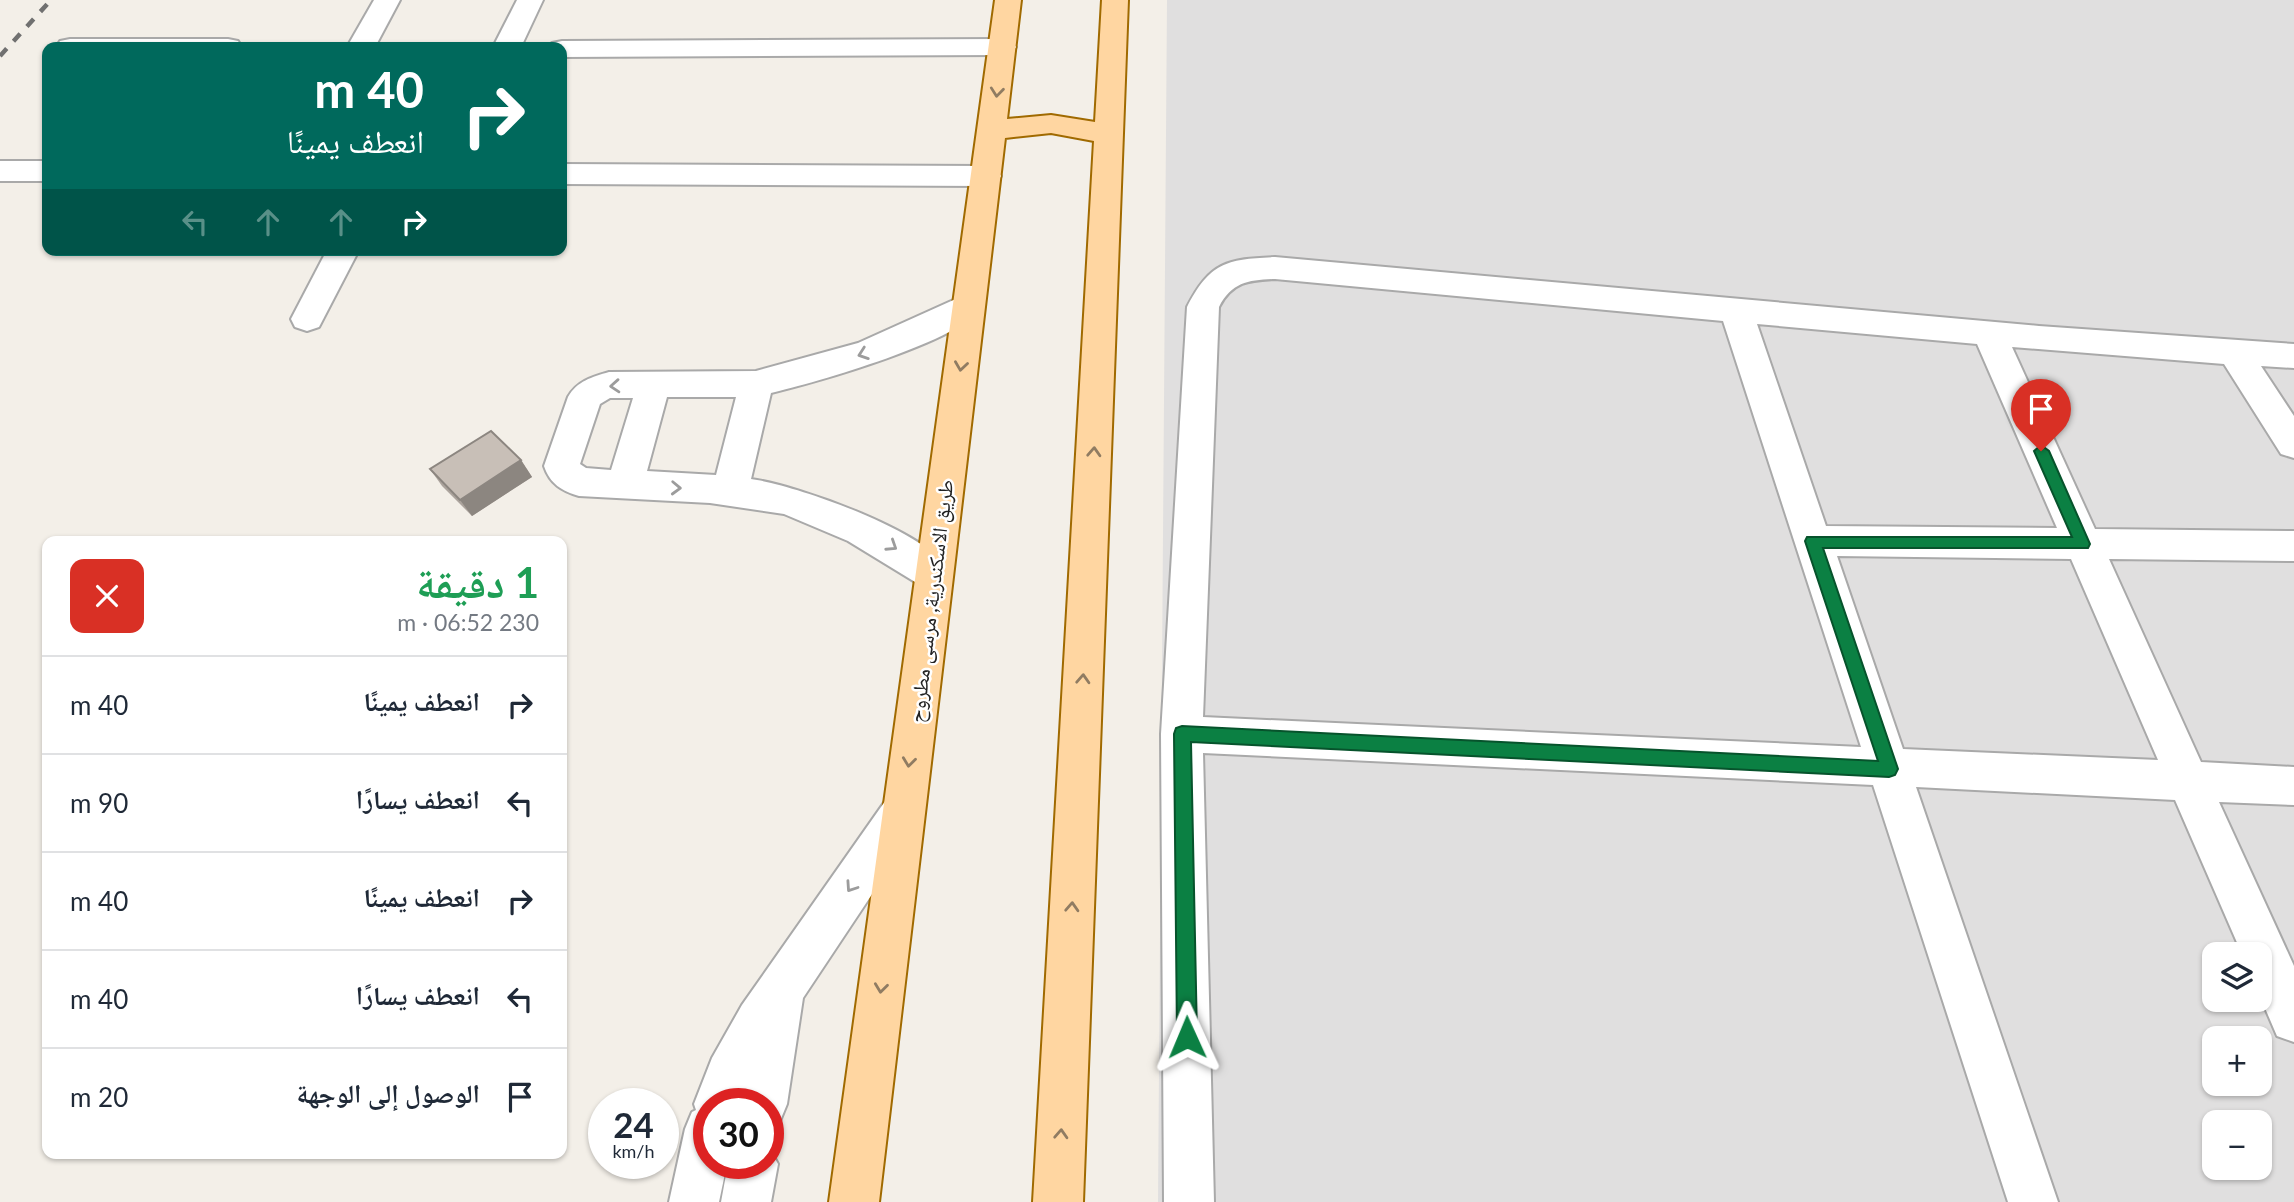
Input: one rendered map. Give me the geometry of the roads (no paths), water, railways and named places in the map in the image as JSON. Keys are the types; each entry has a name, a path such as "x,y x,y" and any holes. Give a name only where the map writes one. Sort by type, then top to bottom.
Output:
{"main road":[{"name":"طريق الاسكندرية, مرسى مطروح","path":"854,1202 1008,0"},
{"path":"1058,1202 1115,0"},
{"path":"993,131 1052,123 1109,136"}],"street":[{"path":"363,42 387,0"},
{"path":"510,42 530,0"},
{"path":"567,48 1002,47"},
{"path":"0,171 42,171"},
{"path":"567,174 986,176"},
{"path":"307,319 340,256"},
{"path":"1189,1202 1182,734 1203,307 1212,287 1226,275 1275,268 1735,308 1990,335 2294,356"},
{"path":"933,574 888,543 839,518 786,500 730,490 579,482 564,472 562,466 585,397 590,392 609,385 756,384 814,370 870,352 922,330 969,305"},
{"path":"1735,308 2033,1202"},
{"path":"1990,335 2294,1019"},
{"path":"2234,352 2294,444"},
{"path":"625,485 654,384"},
{"path":"730,490 756,384"},
{"path":"1813,541 2294,546"},
{"path":"1182,734 2294,786"},
{"path":"724,1088 729,1075 784,985 903,811"},
{"path":"766,1088 784,985"},
{"path":"694,1202 699,1179"},
{"path":"746,1202 750,1179"}],"railway":[{"path":"0,56 51,0"}]}
